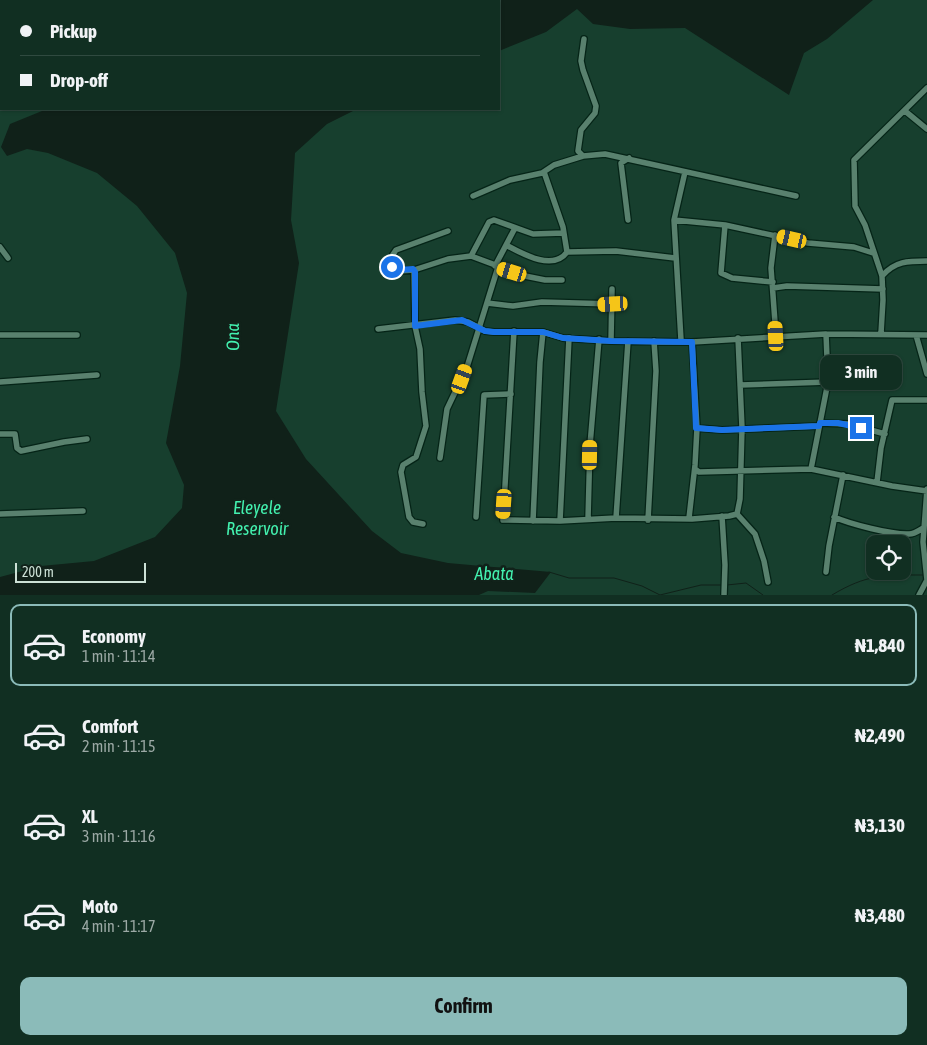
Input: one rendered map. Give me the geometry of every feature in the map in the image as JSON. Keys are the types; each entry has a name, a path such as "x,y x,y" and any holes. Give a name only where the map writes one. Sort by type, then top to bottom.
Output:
{"street":[{"path":"583,156 578,151 582,130 595,113 596,106 581,61 584,39"},
{"path":"881,333 882,276 865,225 855,206 854,160 927,88"},
{"path":"905,111 927,127"},
{"path":"473,196 510,180 544,172 554,165 583,156 604,154 629,158 685,172 700,173 796,196"},
{"path":"628,220 621,172 622,163 629,158"},
{"path":"544,172 564,233 567,252"},
{"path":"681,340 674,220 685,172"},
{"path":"471,256 489,222 494,220 533,234 564,233"},
{"path":"674,220 725,225 808,243 854,247 873,253"},
{"path":"725,225 721,273 732,278 773,285 883,289"},
{"path":"440,458 447,409 462,379 480,328 496,267 516,228"},
{"path":"448,231 393,252 391,265 394,270 414,270 448,259 471,256 496,267 545,280 562,280"},
{"path":"775,235 772,260 776,336"},
{"path":"506,245 543,260 560,259 567,252 616,251 675,258"},
{"path":"0,247 8,258"},
{"path":"882,276 895,264 927,261"},
{"path":"414,270 415,326 420,349 426,426 420,452 414,459 403,465 401,472 409,517 413,522 422,524"},
{"path":"611,341 612,288"},
{"path":"487,303 513,306 542,302 613,304"},
{"path":"378,329 455,320 468,322 494,332 543,332 557,337 611,341 681,340 692,342 776,336 881,333 927,336"},
{"path":"514,331 503,520 560,521 616,518 648,520 737,514"},
{"path":"533,521 543,332"},
{"path":"0,334 77,335"},
{"path":"811,468 828,382 826,334"},
{"path":"916,335 927,374"},
{"path":"560,521 569,338"},
{"path":"737,514 740,499 742,428 738,338"},
{"path":"588,519 590,445 599,340"},
{"path":"616,518 628,341"},
{"path":"648,520 656,370 654,341"},
{"path":"689,518 695,469 696,428 692,342"},
{"path":"0,382 97,375"},
{"path":"740,385 828,382"},
{"path":"476,517 484,395 511,394"},
{"path":"877,482 892,400 927,400"},
{"path":"696,428 722,430 849,424 885,434"},
{"path":"0,434 15,434 17,448 27,452 64,442 87,440"},
{"path":"695,469 699,472 741,472 811,468 927,490 923,528 923,553 926,576 919,595"},
{"path":"826,572 834,517 843,475"},
{"path":"0,514 84,511"},
{"path":"737,514 754,534 764,560 768,582"},
{"path":"722,516 725,560 724,595"},
{"path":"834,517 904,534 916,533 923,528"}],"water":[{"path":"500,0 873,0 827,39 804,53 789,95 685,28 630,29 593,24 577,9 546,32 500,51"},
{"name":"Eleyele Reservoir","path":"355,110 327,124 295,153 291,220 299,263 276,411 306,459 372,531 401,553 448,563 551,572 535,593 488,591 479,595 0,595 0,577 41,566 94,561 155,537 182,508 184,485 166,443 180,366 187,293 175,253 137,206 97,173 48,153 27,149 7,156 1,147 10,124 42,111"}],"waterway":[{"name":"Abata","path":"549,572 569,578 614,578 642,586 660,595 701,585 723,585"},
{"name":"Abata","path":"832,595 866,579 898,575 924,575"},
{"name":"Abata","path":"727,585 746,583 763,595"}],"route":[{"path":"392,267 394,270 413,269 415,272 415,326 462,320 485,331 494,332 543,332 563,338 611,341 681,340 692,342 696,428 736,430 742,428 819,426 820,423 849,424 861,428"}],"water label":[{"name":"Ona","path":"233,337"}]}
